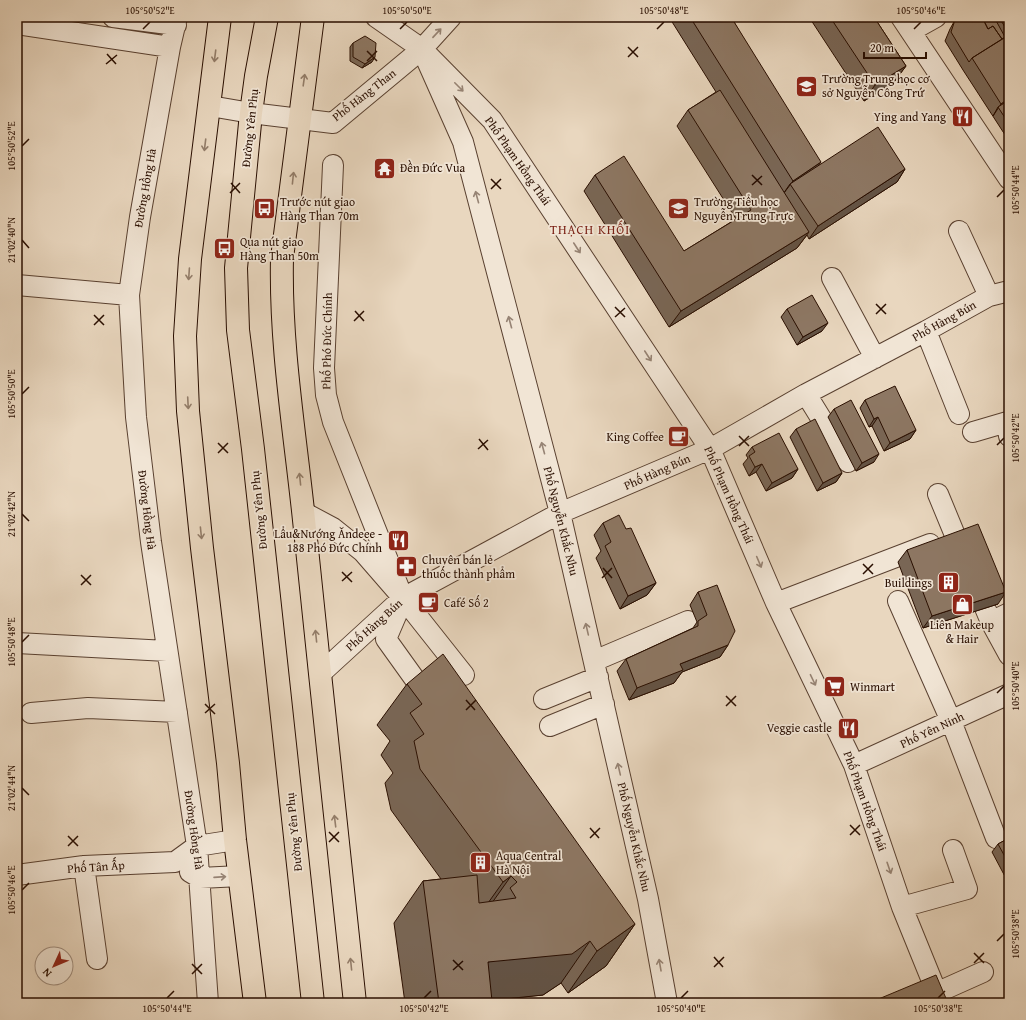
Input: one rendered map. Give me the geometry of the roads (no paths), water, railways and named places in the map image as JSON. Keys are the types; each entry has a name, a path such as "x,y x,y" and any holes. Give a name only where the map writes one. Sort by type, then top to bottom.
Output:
{"main road":[{"path":"220,17 190,258 185,336 188,412 204,564 228,763 235,840 255,1003"},
{"name":"Đường Yên Phụ","path":"267,17 251,113 236,268 238,330 253,449 313,1003"},
{"path":"313,17 282,258 281,295 283,328 304,512 334,815 355,1003"}],"street":[{"path":"112,17 177,21"},
{"name":"Phố Phạm Hồng Thái","path":"376,17 422,49 492,120 710,449 776,603 854,765 902,907 939,998"},
{"name":"Phố Hàng Than","path":"210,106 251,113 333,123 422,49 451,17"},
{"path":"936,17 906,24 1009,179"},
{"path":"130,41 133,19"},
{"name":"Đường Hồng Hà","path":"177,21 170,47 140,217 129,295 136,417 150,542 197,846 208,1003"},
{"path":"18,30 130,41 170,47"},
{"name":"Phố Nguyễn Khắc Nhu","path":"422,49 463,142 560,513 648,898 667,1003"},
{"path":"463,142 466,131 478,119 492,120"},
{"name":"Phố Phó Đức Chính","path":"333,165 324,368 326,396 333,422 403,598"},
{"path":"959,231 990,296"},
{"path":"832,278 875,358"},
{"path":"17,285 129,295"},
{"name":"Phố Hàng Bún","path":"320,674 403,598 560,513 710,449 806,394 990,296 1009,291"},
{"path":"926,331 959,414"},
{"path":"806,394 848,462"},
{"path":"973,432 1007,422 1009,436"},
{"path":"938,494 991,622 1009,654"},
{"path":"304,512 333,528 363,552 403,598 464,675"},
{"path":"776,603 954,534"},
{"path":"403,598 386,639 440,715"},
{"path":"898,601 950,721 996,838"},
{"path":"991,622 1009,613"},
{"path":"544,699 596,669 688,621"},
{"path":"17,643 167,651"},
{"name":"Phố Yên Ninh","path":"854,765 1009,694"},
{"path":"550,726 604,704"},
{"path":"31,713 88,708 177,712"},
{"path":"235,840 197,846 175,862 200,878 240,876"},
{"path":"902,907 967,889 953,850"},
{"name":"Phố Tân Ấp","path":"17,875 84,866 175,862"},
{"path":"84,866 97,959"},
{"path":"939,998 983,972"}],"place":[{"name":"Trường Trung học cơ sở Nguyễn Công Trứ","path":"807,86"},
{"name":"Ying and Yang","path":"962,117"},
{"name":"Đền Đức Vua","path":"384,168"},
{"name":"Trước nút giao Hàng Than 70m","path":"264,209"},
{"name":"Trường Tiểu học Nguyễn Trung Trực","path":"679,209"},
{"name":"Qua nút giao Hàng Than 50m","path":"224,249"},
{"name":"King Coffee","path":"679,437"},
{"name":"Lẩu&Nướng Ăndeee - 188 Phó Đức Chính","path":"398,541"},
{"name":"Chuyên bán lẻ thuốc thành phẩm","path":"406,567"},
{"name":"Buildings","path":"948,583"},
{"name":"Café Số 2","path":"429,603"},
{"name":"Liên Makeup & Hair","path":"962,604"},
{"name":"Winmart","path":"835,687"},
{"name":"Veggie castle","path":"848,728"},
{"name":"Aqua Central Hà Nội","path":"481,863"}],"district":[{"name":"THẠCH KHỐI","path":"590,229"}]}
